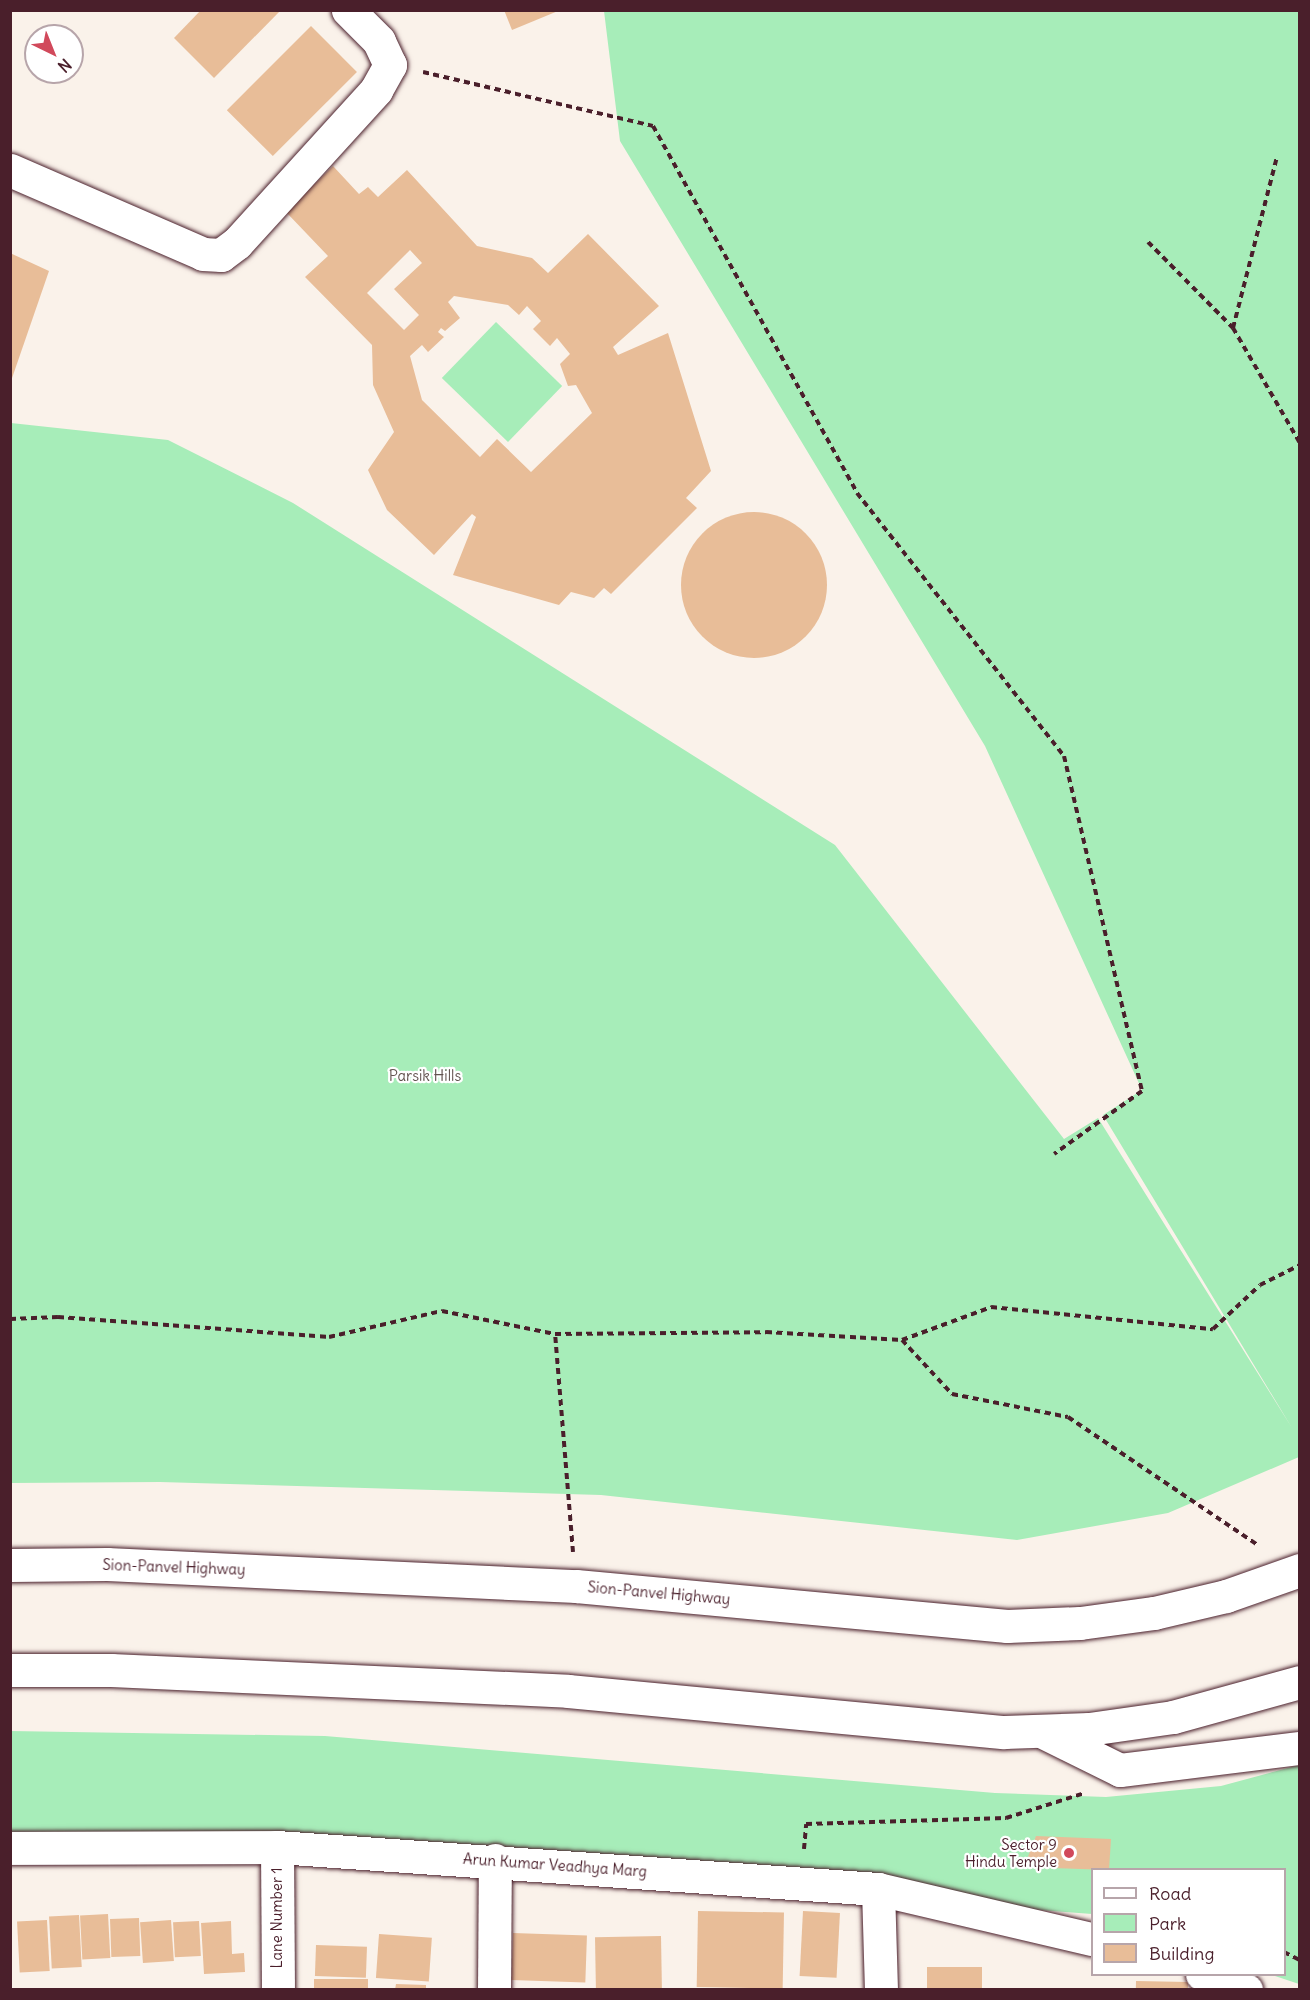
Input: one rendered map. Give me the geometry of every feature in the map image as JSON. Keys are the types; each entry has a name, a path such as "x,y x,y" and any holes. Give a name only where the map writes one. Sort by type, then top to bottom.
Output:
{"main road":[{"path":"10,170 203,254 220,255 237,243 376,90 390,65 379,41 348,10"},
{"name":"Sion-Panvel Highway","path":"10,1565 177,1566 576,1586 1007,1626 1080,1623 1154,1613 1226,1596 1298,1571"},
{"path":"10,1670 111,1670 568,1691 1004,1732 1041,1731 1173,1718 1255,1698 1299,1682"},
{"path":"1041,1731 1120,1770 1299,1748"},
{"name":"Arun Kumar Veadhya Marg","path":"10,1848 277,1847 495,1860 878,1889 1091,1939"},
{"name":"Lane Number 1","path":"277,1847 278,1989"},
{"path":"494,1989 495,1860"},
{"path":"878,1889 880,1989"},
{"path":"1208,1976 1246,1989"}],"path":[{"path":"390,65 653,126 857,493 1064,756 1142,1090 1054,1154"},
{"path":"1233,328 1277,157"},
{"path":"1148,242 1233,328 1299,443"},
{"path":"10,1319 58,1317 328,1337 442,1311 555,1334 766,1332 902,1340 991,1307 1213,1329 1260,1285 1299,1265"},
{"path":"555,1334 571,1528"},
{"path":"902,1340 952,1394 1068,1417 1298,1571"},
{"path":"801,1883 807,1824 1006,1818 1092,1791"}],"green space":[{"name":"Parsik Hills","path":"604,11 1299,11 1299,1457 1168,1513 1017,1540 601,1495 160,1482 11,1483 11,423 168,440 293,503 835,845 1064,1139 1098,1118 1292,1428 1103,1115 1142,1090 985,746 620,141"},
{"path":"496,322 562,386 508,442 442,378"},
{"path":"10,1731 325,1736 995,1793 1106,1797 1221,1786 1299,1765 1299,1984 1275,1976 1286,1976 1286,1868 1091,1868 1091,1914 11,1832"}],"building":[{"path":"201,10 281,10 214,78 174,38"},
{"path":"504,10 558,10 558,11 512,30"},
{"path":"311,26 357,72 273,156 227,110"},
{"path":"333,166 359,194 368,187 378,197 407,170 477,246 532,258 548,273 588,234 659,306 613,347 618,355 668,333 711,471 686,498 697,508 611,594 604,588 594,598 571,592 559,605 453,575 476,517 472,514 434,555 387,510 368,470 394,432 373,385 372,345 305,277 328,256 286,212","holes":["410,250 422,263 394,289 419,315 404,330 367,293","454,296 508,305 519,315 527,306 541,321 533,329 550,346 557,338 570,354 560,364 568,386 576,385 592,413 531,472 497,439 480,457 422,400 410,356 422,345 428,352 444,337 438,332 441,328 445,331 460,318 448,302"]},
{"path":"10,253 49,271 11,381 10,381"},
{"path":"754,512 782,517 806,533 822,557 827,585 822,613 806,637 782,653 754,658 726,653 702,637 686,613 681,585 686,557 702,533 726,517"},
{"name":"Sector 9 Hindu Temple","path":"1036,1836 1111,1839 1109,1868 1024,1867"},
{"path":"698,1911 784,1913 783,1988 697,1987"},
{"path":"803,1911 840,1913 837,1978 800,1976"},
{"path":"108,1914 110,1958 82,1959 80,1915"},
{"path":"79,1915 82,1967 52,1968 49,1917"},
{"path":"139,1918 140,1956 111,1957 110,1919"},
{"path":"47,1920 50,1971 20,1973 17,1922"},
{"path":"171,1920 174,1961 143,1963 140,1922"},
{"path":"199,1921 201,1956 175,1957 173,1922"},
{"path":"231,1921 232,1954 244,1953 245,1972 204,1974 201,1923"},
{"path":"513,1933 587,1936 585,1983 511,1980"},
{"path":"379,1934 432,1938 429,1982 376,1978"},
{"path":"661,1936 662,1990 596,1990 595,1937"},
{"path":"316,1945 367,1947 366,1978 315,1976"},
{"path":"927,1967 982,1967 982,1990 927,1990"},
{"path":"314,1979 368,1979 368,1990 314,1990"},
{"path":"1136,1981 1188,1982 1188,1990 1136,1990"},
{"path":"396,1984 426,1985 426,1990 395,1990"}],"place":[{"name":"Sector 9 Hindu Temple","path":"1069,1853"}]}
